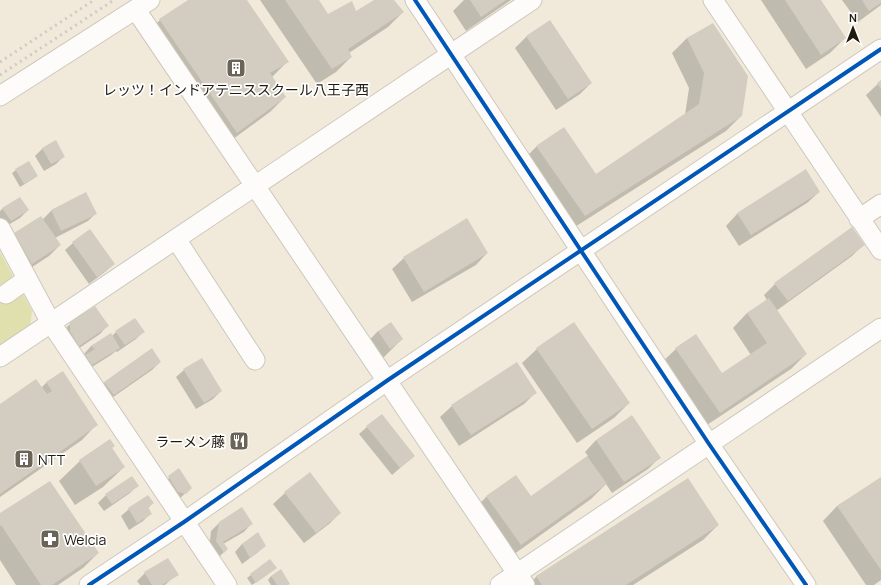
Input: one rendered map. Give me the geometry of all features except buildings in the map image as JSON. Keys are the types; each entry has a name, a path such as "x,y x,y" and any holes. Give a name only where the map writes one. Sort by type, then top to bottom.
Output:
{"street":[{"path":"415,0 709,444 806,585"},
{"path":"0,357 532,0"},
{"path":"713,0 881,250"},
{"path":"0,96 143,5 255,185 521,579"},
{"path":"89,585 184,522 388,380 581,252 881,49"},
{"path":"859,219 881,204"},
{"path":"0,228 50,323 227,585"},
{"path":"176,239 255,360"},
{"path":"2,292 27,278"},
{"path":"500,585 521,579 709,444 881,328"}],"green space":[{"path":"0,252 32,311 30,328 0,348"}],"railway":[{"path":"0,62 94,0"},
{"path":"0,75 114,0"}],"cycle path":[{"path":"415,0 709,444 806,585"},
{"path":"89,585 184,522 388,380 881,49"}],"place":[{"name":"レッツ！インドアテニススクール八王子西","path":"236,68"},
{"name":"ラーメン藤","path":"239,441"},
{"name":"NTT","path":"24,459"},
{"name":"Welcia","path":"50,539"}]}
